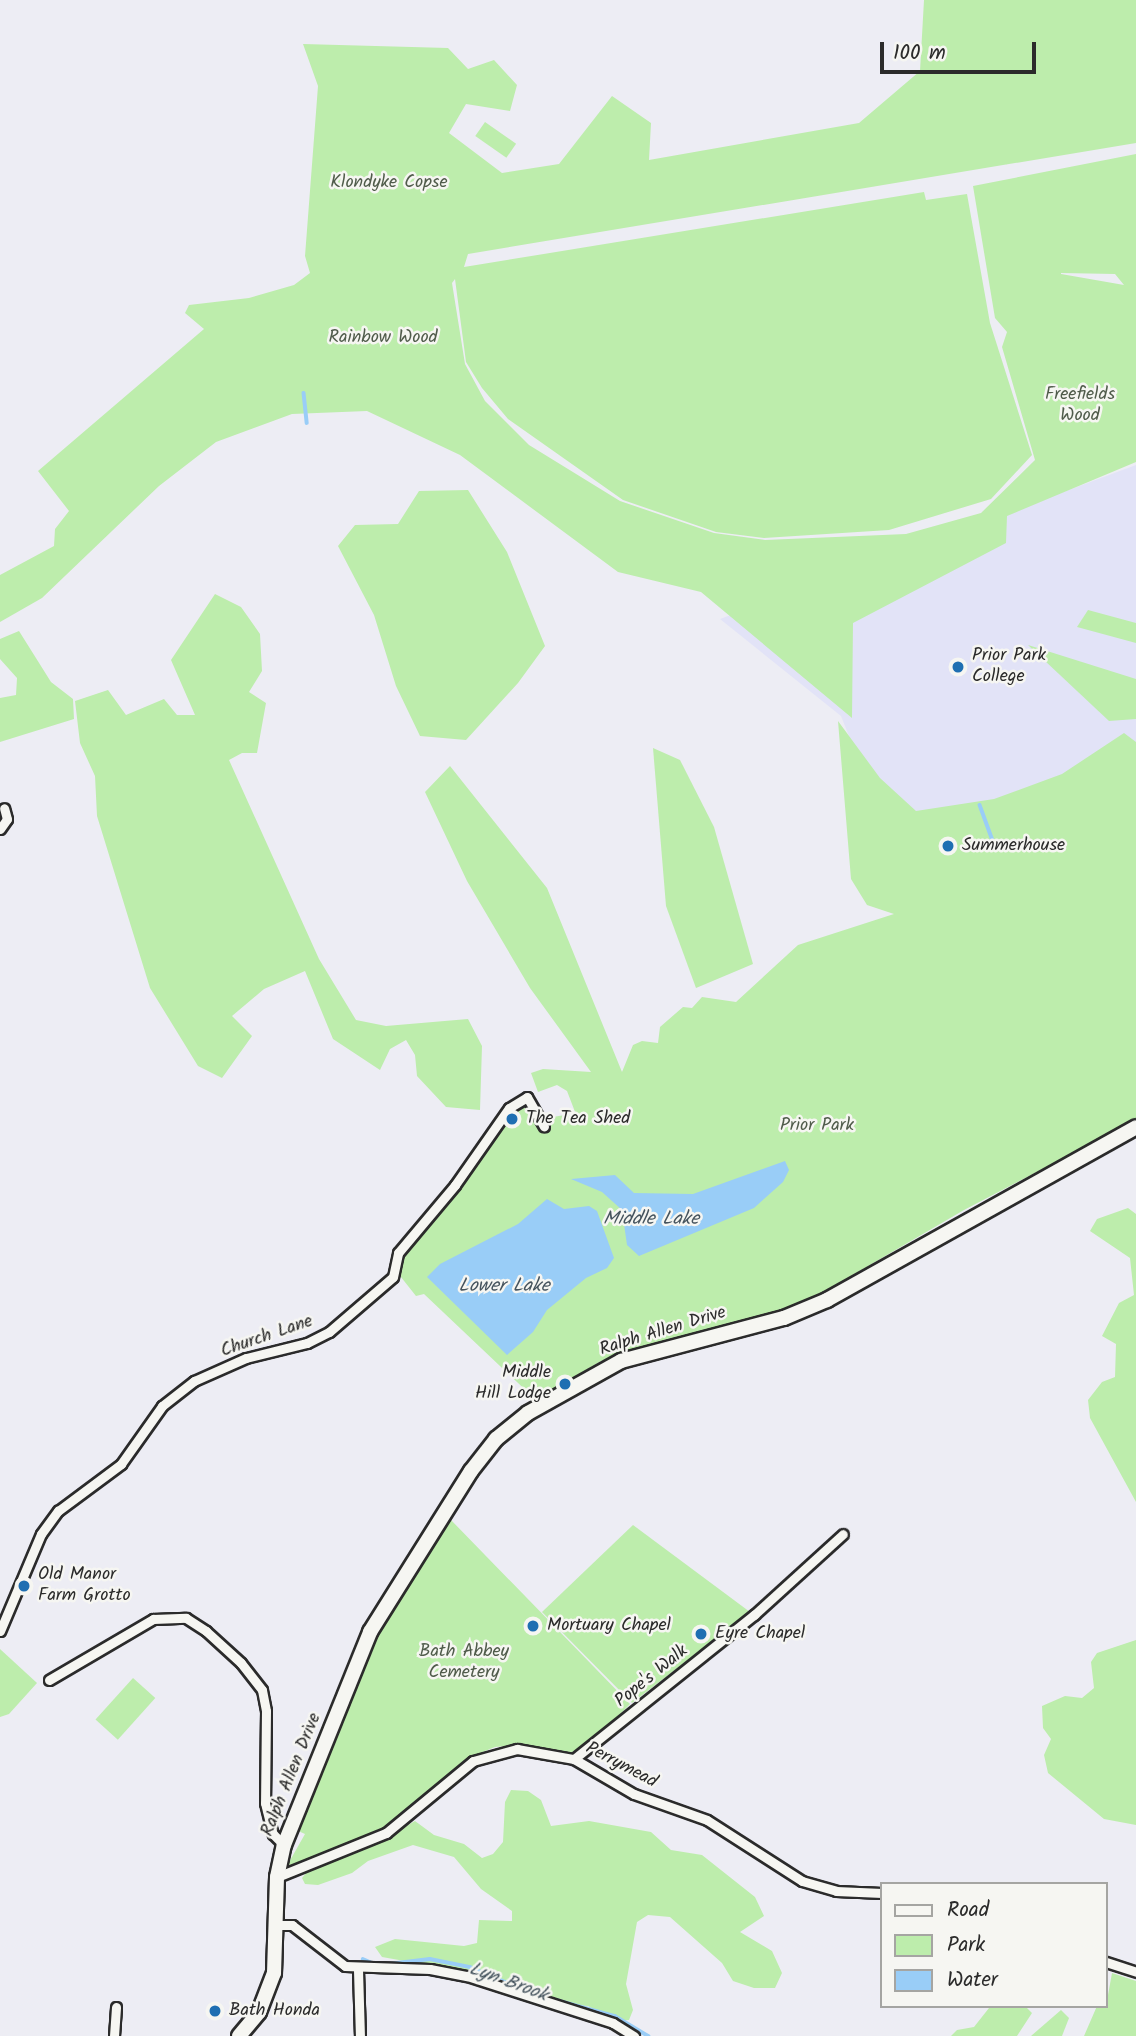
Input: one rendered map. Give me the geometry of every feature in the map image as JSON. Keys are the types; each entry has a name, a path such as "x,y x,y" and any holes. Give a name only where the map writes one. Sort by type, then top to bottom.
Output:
{"main road":[{"name":"Ralph Allen Drive","path":"239,2036 259,2012 270,1989 277,1877 284,1846 370,1632 471,1471 496,1439 527,1413 621,1361 784,1318 827,1300 1136,1127"}],"street":[{"path":"0,829 7,819 4,808"},
{"name":"Church Lane","path":"0,1631 41,1534 58,1511 121,1464 162,1406 194,1381 225,1367 307,1343 329,1332 393,1277 398,1252 455,1185 509,1108 527,1097 544,1127"},
{"name":"Pope's Walk","path":"574,1759 754,1615 843,1534"},
{"path":"49,1680 153,1619 186,1618 206,1631 241,1663 262,1690 266,1711 265,1803 273,1834 284,1846"},
{"name":"Perrymead","path":"277,1877 386,1833 472,1761 488,1754 517,1749 574,1759 634,1794 722,1828 803,1881 836,1891 880,1893"},
{"path":"273,1925 292,1925 345,1966 358,1970 402,1967 467,1976 613,2023 634,2036"},
{"path":"1108,1963 1136,1972"},
{"path":"358,1970 360,2036"},
{"path":"114,2036 117,2007"}],"shaded area":[{"name":"Prior Park College","path":"1136,465 1136,778 887,832 841,716 720,619"}],"green space":[{"path":"924,0 1136,0 1136,143 468,254 464,267 924,192 926,200 967,194 990,323 1032,455 991,499 889,530 764,538 716,532 623,500 508,419 482,388 466,362 455,279 452,283 465,364 485,401 529,445 620,501 714,533 765,540 906,534 981,513 1035,460 1002,347 1007,332 995,318 973,186 1136,154 1136,462 1007,516 1006,543 853,623 852,718 701,592 618,572 460,455 367,411 292,414 216,442 159,486 42,598 0,622 0,575 54,546 55,529 69,511 38,471 204,329 185,313 189,305 249,298 294,285 310,273 305,256 318,86 303,44 448,48 468,69 494,60 517,85 510,111 466,104 449,133 502,173 559,164 612,96 651,123 649,160 859,123 920,71","holes":["1061,273 1115,274 1124,285"]},
{"path":"485,122 516,144 506,158 475,136"},
{"path":"468,490 507,552 545,646 518,683 466,740 420,736 396,686 374,615 338,546 355,525 398,524 419,491"},
{"path":"215,594 241,607 260,634 262,671 249,692 266,703 257,753 242,753 229,760 319,959 356,1020 386,1026 468,1019 482,1046 480,1110 446,1107 417,1076 415,1055 406,1040 390,1049 380,1070 333,1039 305,971 264,989 232,1016 252,1036 222,1078 198,1066 150,988 97,816 95,776 80,743 75,701 108,690 126,715 164,699 177,715 195,715 171,660"},
{"path":"1088,610 1136,623 1136,643 1077,627"},
{"path":"19,631 51,682 73,699 74,719 0,742 0,698 16,695 17,678 0,659 0,639"},
{"path":"1028,645 1136,679 1136,719 1109,721"},
{"name":"Prior Park","path":"838,721 880,778 916,811 994,799 1062,774 1124,733 1136,742 1136,1120 964,1210 791,1311 601,1361 536,1400 424,1294 416,1296 393,1267 459,1187 499,1120 523,1101 534,1120 565,1115 577,1117 567,1091 557,1085 538,1092 531,1073 543,1069 591,1072 530,988 467,881 425,792 450,766 547,888 622,1072 633,1045 642,1041 658,1043 660,1027 683,1007 692,1008 702,997 736,1002 798,945 894,914 867,905 851,879"},
{"path":"653,748 680,760 714,827 753,964 696,988 666,906"},
{"path":"1128,1208 1136,1214 1136,1502 1090,1418 1088,1400 1102,1382 1115,1377 1116,1344 1102,1336 1119,1303 1134,1295 1130,1258 1090,1231 1097,1219"},
{"name":"Bath Abbey Cemetery","path":"451,1520 630,1704 598,1737 567,1755 517,1745 495,1747 473,1756 384,1828 292,1866 288,1864 305,1834 296,1830 380,1626"},
{"path":"633,1525 750,1612 632,1703 542,1612"},
{"path":"1136,1640 1136,1825 1104,1819 1048,1773 1044,1755 1051,1739 1043,1728 1042,1706 1065,1696 1082,1698 1094,1688 1091,1662 1097,1653"},
{"path":"0,1649 37,1683 9,1714 0,1717"},
{"path":"133,1678 155,1698 118,1740 96,1720"},
{"path":"511,1790 528,1791 541,1800 551,1826 589,1821 651,1832 671,1850 702,1855 755,1897 764,1916 740,1932 772,1951 782,1973 775,1988 754,1988 733,1981 722,1963 670,1917 648,1915 637,1922 626,1984 633,2010 629,2020 616,2021 588,2006 561,2004 427,1965 382,1957 375,1947 395,1939 464,1946 477,1943 479,1920 512,1921 512,1911 481,1889 454,1857 413,1845 368,1861 352,1873 318,1885 305,1884 302,1878 307,1872 377,1843 415,1821 434,1835 464,1844 482,1858 493,1854 503,1842 505,1802"},
{"path":"1112,1973 1136,1981 1136,2036 1084,2036 1096,2008 1108,2008"},
{"path":"989,2008 1027,2008 1032,2013 1017,2036 951,2036 957,2030 974,2027"},
{"path":"1061,2010 1069,2018 1062,2036 1031,2036"}],"water":[{"name":"Middle Lake","path":"785,1161 789,1170 783,1182 754,1208 639,1256 627,1245 622,1210 602,1192 571,1179 615,1175 634,1193 693,1194"},
{"name":"Lower Lake","path":"547,1199 564,1209 589,1206 597,1211 614,1258 607,1268 586,1278 547,1310 533,1332 507,1355 427,1277 440,1264 518,1224"}],"waterway":[{"path":"304,393 307,423"},
{"path":"980,805 996,849"},
{"name":"Lyn Brook","path":"363,1959 374,1964"},
{"name":"Lyn Brook","path":"389,1964 430,1959 470,1967 529,1992"},
{"name":"Lyn Brook","path":"556,2000 615,2016 648,2036"}],"place":[{"name":"Prior Park College","path":"958,667"},
{"name":"Summerhouse","path":"948,846"},
{"name":"The Tea Shed","path":"512,1119"},
{"name":"Middle Hill Lodge","path":"565,1384"},
{"name":"Old Manor Farm Grotto","path":"24,1586"},
{"name":"Mortuary Chapel","path":"533,1626"},
{"name":"Eyre Chapel","path":"701,1634"},
{"name":"Bath Honda","path":"215,2011"}],"park label":[{"name":"Klondyke Copse","path":"389,183"},
{"name":"Rainbow Wood","path":"383,338"},
{"name":"Freefields Wood","path":"1080,406"}]}
